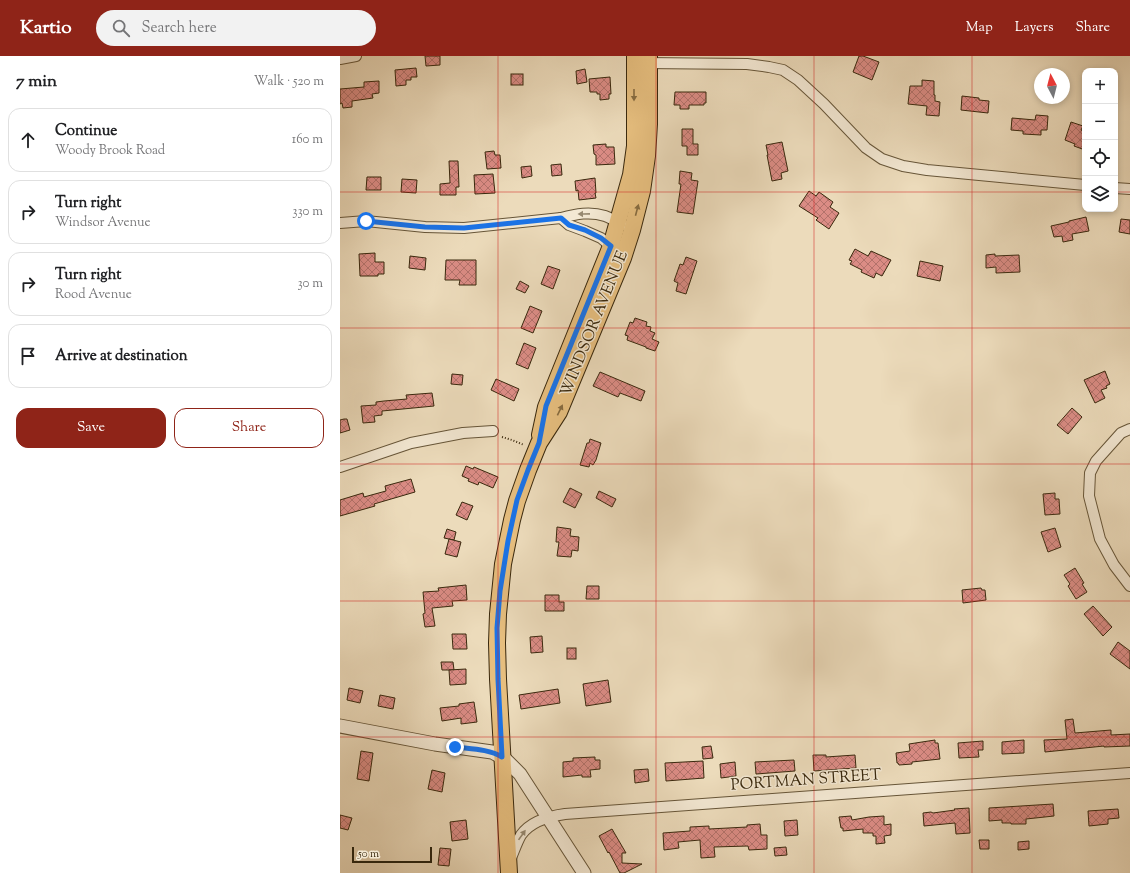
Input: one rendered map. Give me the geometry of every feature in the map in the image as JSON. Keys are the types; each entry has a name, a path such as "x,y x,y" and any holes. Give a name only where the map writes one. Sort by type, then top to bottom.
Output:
{"main road":[{"name":"WINDSOR AVENUE","path":"509,869 497,642 503,564 512,520 521,489 537,447 546,406 611,246 625,226 642,191 647,156 649,124 642,60"},
{"name":"WINDSOR AVENUE","path":"537,447 559,412 623,258 625,226"}],"street":[{"path":"340,60 356,56"},
{"path":"642,60 748,64 769,66 783,70 798,80 824,104 866,148 882,159 903,166 927,170 1082,185"},
{"path":"1118,188 1130,189"},
{"path":"340,223 366,221 425,227 464,228 561,218 573,214 587,213 606,216 625,226"},
{"path":"561,218 569,225 585,230 601,238 623,258"},
{"path":"1130,429 1121,433 1096,461 1090,473 1089,496 1100,539 1114,565 1130,586"},
{"path":"340,467 411,443 456,434 493,431"},
{"path":"340,726 435,744 486,751 502,757 520,774 584,873"},
{"name":"PORTMAN STREET","path":"509,869 520,838 525,831 537,822 549,817 574,813 1130,773"}],"path":[{"path":"493,431 498,436 537,447"}],"building":[{"path":"425,56 440,56 440,65 426,66"},
{"path":"859,56 879,62 872,80 853,72"},
{"path":"416,68 417,77 411,77 411,80 406,80 406,85 396,86 395,70"},
{"path":"585,69 587,82 577,84 576,71"},
{"path":"511,74 523,74 523,85 511,85"},
{"path":"610,77 611,94 609,94 609,99 600,100 600,94 597,94 597,92 590,92 589,79"},
{"path":"922,80 934,81 935,101 940,102 939,116 926,115 927,106 908,104 910,86 922,86"},
{"path":"379,81 379,93 372,94 373,98 352,101 352,107 343,108 342,103 340,104 340,89 364,87 364,82"},
{"path":"675,92 706,92 706,103 704,103 704,105 689,105 689,109 680,109 680,105 674,105"},
{"path":"962,96 989,101 988,113 961,110"},
{"path":"1036,115 1048,116 1047,130 1041,130 1041,135 1023,134 1023,131 1011,130 1012,118 1035,120"},
{"path":"1071,122 1082,126 1082,149 1065,140"},
{"path":"682,129 693,129 693,144 698,144 698,155 687,155 687,146 682,146"},
{"path":"782,142 788,171 781,173 782,179 772,181 766,145"},
{"path":"606,144 606,147 614,147 615,164 596,165 596,155 594,154 593,145"},
{"path":"494,151 495,155 500,155 501,168 487,169 485,152"},
{"path":"449,161 458,161 459,187 456,187 456,195 440,195 440,184 450,183"},
{"path":"561,164 562,175 552,176 551,165"},
{"path":"531,166 532,176 522,178 521,167"},
{"path":"680,171 692,173 691,180 698,181 693,214 677,212 681,184 679,184"},
{"path":"493,174 495,193 475,194 474,175"},
{"path":"367,177 381,177 381,190 366,190"},
{"path":"595,178 596,198 579,200 575,181"},
{"path":"402,179 417,180 416,193 401,192"},
{"path":"809,191 816,196 819,192 833,202 830,207 839,213 829,229 816,220 818,218 799,206"},
{"path":"1086,217 1089,231 1072,234 1073,240 1063,242 1062,236 1054,237 1051,226"},
{"path":"1121,219 1130,220 1130,234 1119,232"},
{"path":"855,249 868,256 871,251 891,260 882,276 876,273 874,278 861,272 862,270 850,264 852,261 849,260"},
{"path":"375,253 375,262 384,262 384,274 378,274 378,276 360,276 359,254"},
{"path":"995,254 995,256 1019,255 1020,272 996,273 996,267 986,268 986,255"},
{"path":"410,256 426,258 425,270 409,268"},
{"path":"686,257 697,261 686,294 676,291 678,283 674,281 680,264 683,265"},
{"path":"446,260 476,260 476,285 459,285 460,280 445,280"},
{"path":"920,261 943,266 940,281 917,276"},
{"path":"548,266 560,270 553,289 541,284"},
{"path":"520,281 529,286 525,293 516,289"},
{"path":"530,306 542,311 533,333 521,328"},
{"path":"635,318 647,322 646,326 651,327 650,331 655,333 652,339 659,342 655,351 627,340 628,336 625,335 630,322 633,323"},
{"path":"524,343 536,348 528,369 516,364"},
{"path":"1105,371 1110,384 1106,386 1107,388 1101,390 1105,398 1095,403 1084,380"},
{"path":"600,372 645,391 641,401 620,393 618,397 593,386"},
{"path":"452,374 463,375 462,385 451,384"},
{"path":"496,379 519,389 514,401 491,390"},
{"path":"432,393 434,406 382,411 382,415 374,416 375,422 363,423 361,406 376,405 376,402 407,399 406,395"},
{"path":"1072,408 1082,417 1068,434 1057,425"},
{"path":"347,419 350,430 340,433 340,420"},
{"path":"590,439 601,443 596,460 593,465 590,463 589,467 580,465 587,443 589,443"},
{"path":"466,466 473,469 474,467 498,477 493,488 479,482 478,485 468,481 469,479 462,476"},
{"path":"411,479 415,492 340,516 340,500 363,493 364,497 386,491 385,486"},
{"path":"570,488 582,494 575,508 563,502"},
{"path":"599,491 616,499 612,507 596,498"},
{"path":"1055,493 1055,499 1059,499 1060,514 1045,515 1043,494"},
{"path":"462,502 473,506 467,520 456,515"},
{"path":"557,527 571,529 570,536 579,537 578,551 572,550 571,557 557,556 559,542 556,542"},
{"path":"1055,528 1061,547 1048,552 1041,532"},
{"path":"447,529 456,532 454,540 444,538"},
{"path":"449,539 461,542 457,557 445,554"},
{"path":"1075,568 1084,583 1082,584 1087,592 1076,599 1068,586 1070,584 1064,575"},
{"path":"466,585 467,600 452,601 453,606 432,608 435,626 425,627 423,614 425,613 423,592 439,591 438,588"},
{"path":"587,586 599,586 599,599 586,599"},
{"path":"981,588 982,590 985,590 986,600 963,603 962,590"},
{"path":"545,595 559,595 559,602 564,602 564,611 545,611"},
{"path":"1093,606 1112,627 1103,636 1084,614"},
{"path":"452,634 466,634 467,649 453,649"},
{"path":"542,636 543,652 531,653 530,637"},
{"path":"1118,642 1130,651 1130,669 1110,654"},
{"path":"567,648 576,648 576,659 567,659"},
{"path":"441,662 453,662 454,670 442,670"},
{"path":"466,669 466,684 450,685 449,670"},
{"path":"608,680 611,702 586,706 583,684"},
{"path":"349,688 363,691 360,703 347,700"},
{"path":"558,689 560,703 521,709 519,695"},
{"path":"380,695 395,698 393,709 378,706"},
{"path":"474,702 477,722 461,724 461,718 442,721 440,708 459,706 459,704"},
{"path":"1073,719 1075,733 1111,730 1111,735 1130,734 1130,746 1104,746 1045,752 1044,740 1067,739 1065,720"},
{"path":"935,740 935,743 938,743 940,759 912,762 912,764 899,765 897,763 896,753 910,751 909,744"},
{"path":"1024,740 1024,753 1002,754 1002,742"},
{"path":"983,741 983,750 978,750 979,757 959,758 958,743"},
{"path":"711,746 713,758 703,759 702,747"},
{"path":"361,751 373,753 369,781 357,779"},
{"path":"813,755 826,755 826,757 855,755 856,768 814,771"},
{"path":"595,757 595,760 600,760 600,769 590,770 591,777 582,777 582,775 563,777 563,762 573,761 573,758"},
{"path":"794,760 795,771 756,774 755,762"},
{"path":"703,761 704,778 666,781 665,763"},
{"path":"735,762 736,776 721,778 720,764"},
{"path":"648,769 649,781 635,783 634,770"},
{"path":"432,770 445,773 442,792 428,789"},
{"path":"1053,804 1054,816 1026,819 1026,824 1002,823 1002,820 989,821 989,808"},
{"path":"969,808 970,833 956,834 955,823 924,826 923,813"},
{"path":"1118,809 1119,818 1108,819 1108,824 1089,826 1088,811"},
{"path":"340,815 352,818 348,830 340,828"},
{"path":"851,816 852,820 884,816 884,825 891,824 891,835 884,836 885,843 876,844 876,836 873,836 873,833 863,833 863,829 843,831 839,817"},
{"path":"466,820 468,839 452,841 450,822"},
{"path":"797,820 798,835 785,836 784,821"},
{"path":"760,824 761,835 767,835 767,849 749,850 748,846 714,847 715,857 701,858 700,840 678,842 679,848 664,850 663,833 690,831 690,827 709,826 709,829 747,827 747,825"},
{"path":"612,829 626,853 622,853 622,863 642,864 624,873 620,873 599,836"},
{"path":"979,840 989,840 989,849 980,849"},
{"path":"1029,841 1029,849 1018,850 1018,842"},
{"path":"786,847 787,855 775,856 774,848"},
{"path":"440,848 451,849 449,866 438,865"}],"route":[{"path":"366,221 425,227 464,228 561,218 569,225 585,230 601,238 611,246 546,406 539,443 517,500 512,520 503,564 497,628 502,757 492,752 455,747"}]}
